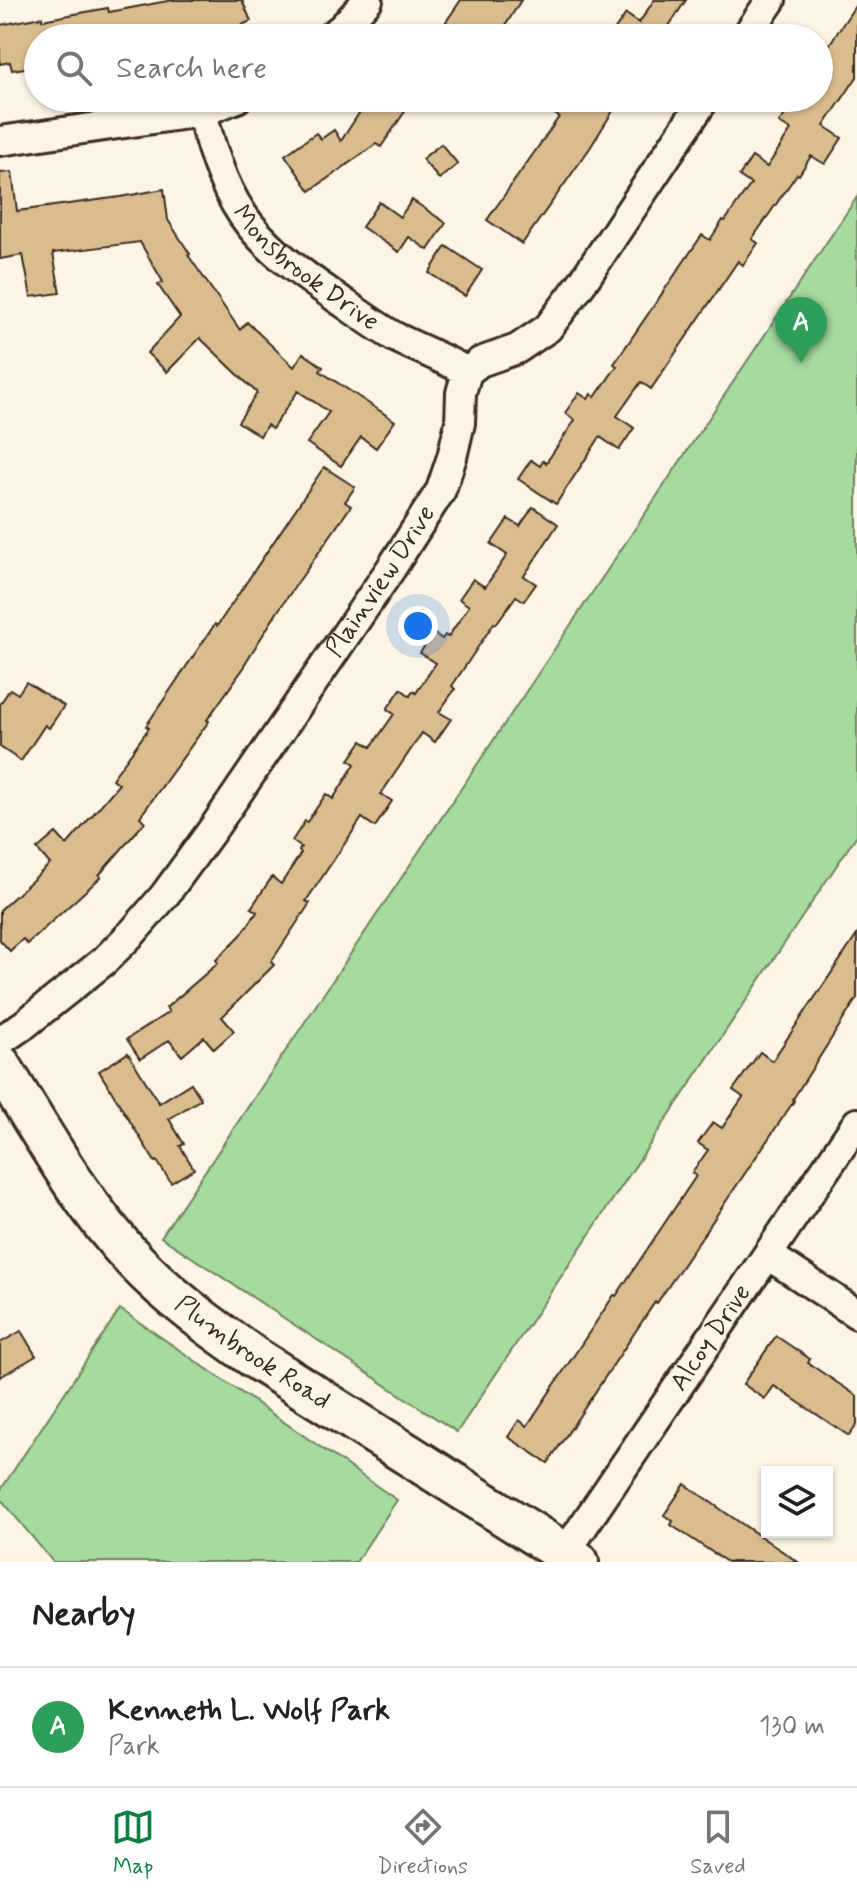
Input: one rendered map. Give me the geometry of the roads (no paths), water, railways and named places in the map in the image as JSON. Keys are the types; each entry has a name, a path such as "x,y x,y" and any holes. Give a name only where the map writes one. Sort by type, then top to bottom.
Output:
{"street":[{"path":"343,24 368,0"},
{"path":"755,24 771,0"},
{"path":"0,141 202,112"},
{"name":"Monsbrook Drive","path":"202,112 208,138 229,189 248,222 265,242 304,275 379,327 467,372"},
{"path":"467,372 480,362 517,349 548,328 566,306 696,112"},
{"name":"Plainview Drive","path":"0,1041 104,961 164,896 213,829 441,490 460,423 461,393 467,372"},
{"name":"Plumbrook Road","path":"0,1065 64,1170 101,1221 136,1263 169,1292 255,1358 572,1558"},
{"name":"Alcoy Drive","path":"572,1558 857,1123"},
{"path":"768,1255 857,1314"}],"place":[{"name":"Kenneth L. Wolf Park","path":"801,363"}]}
